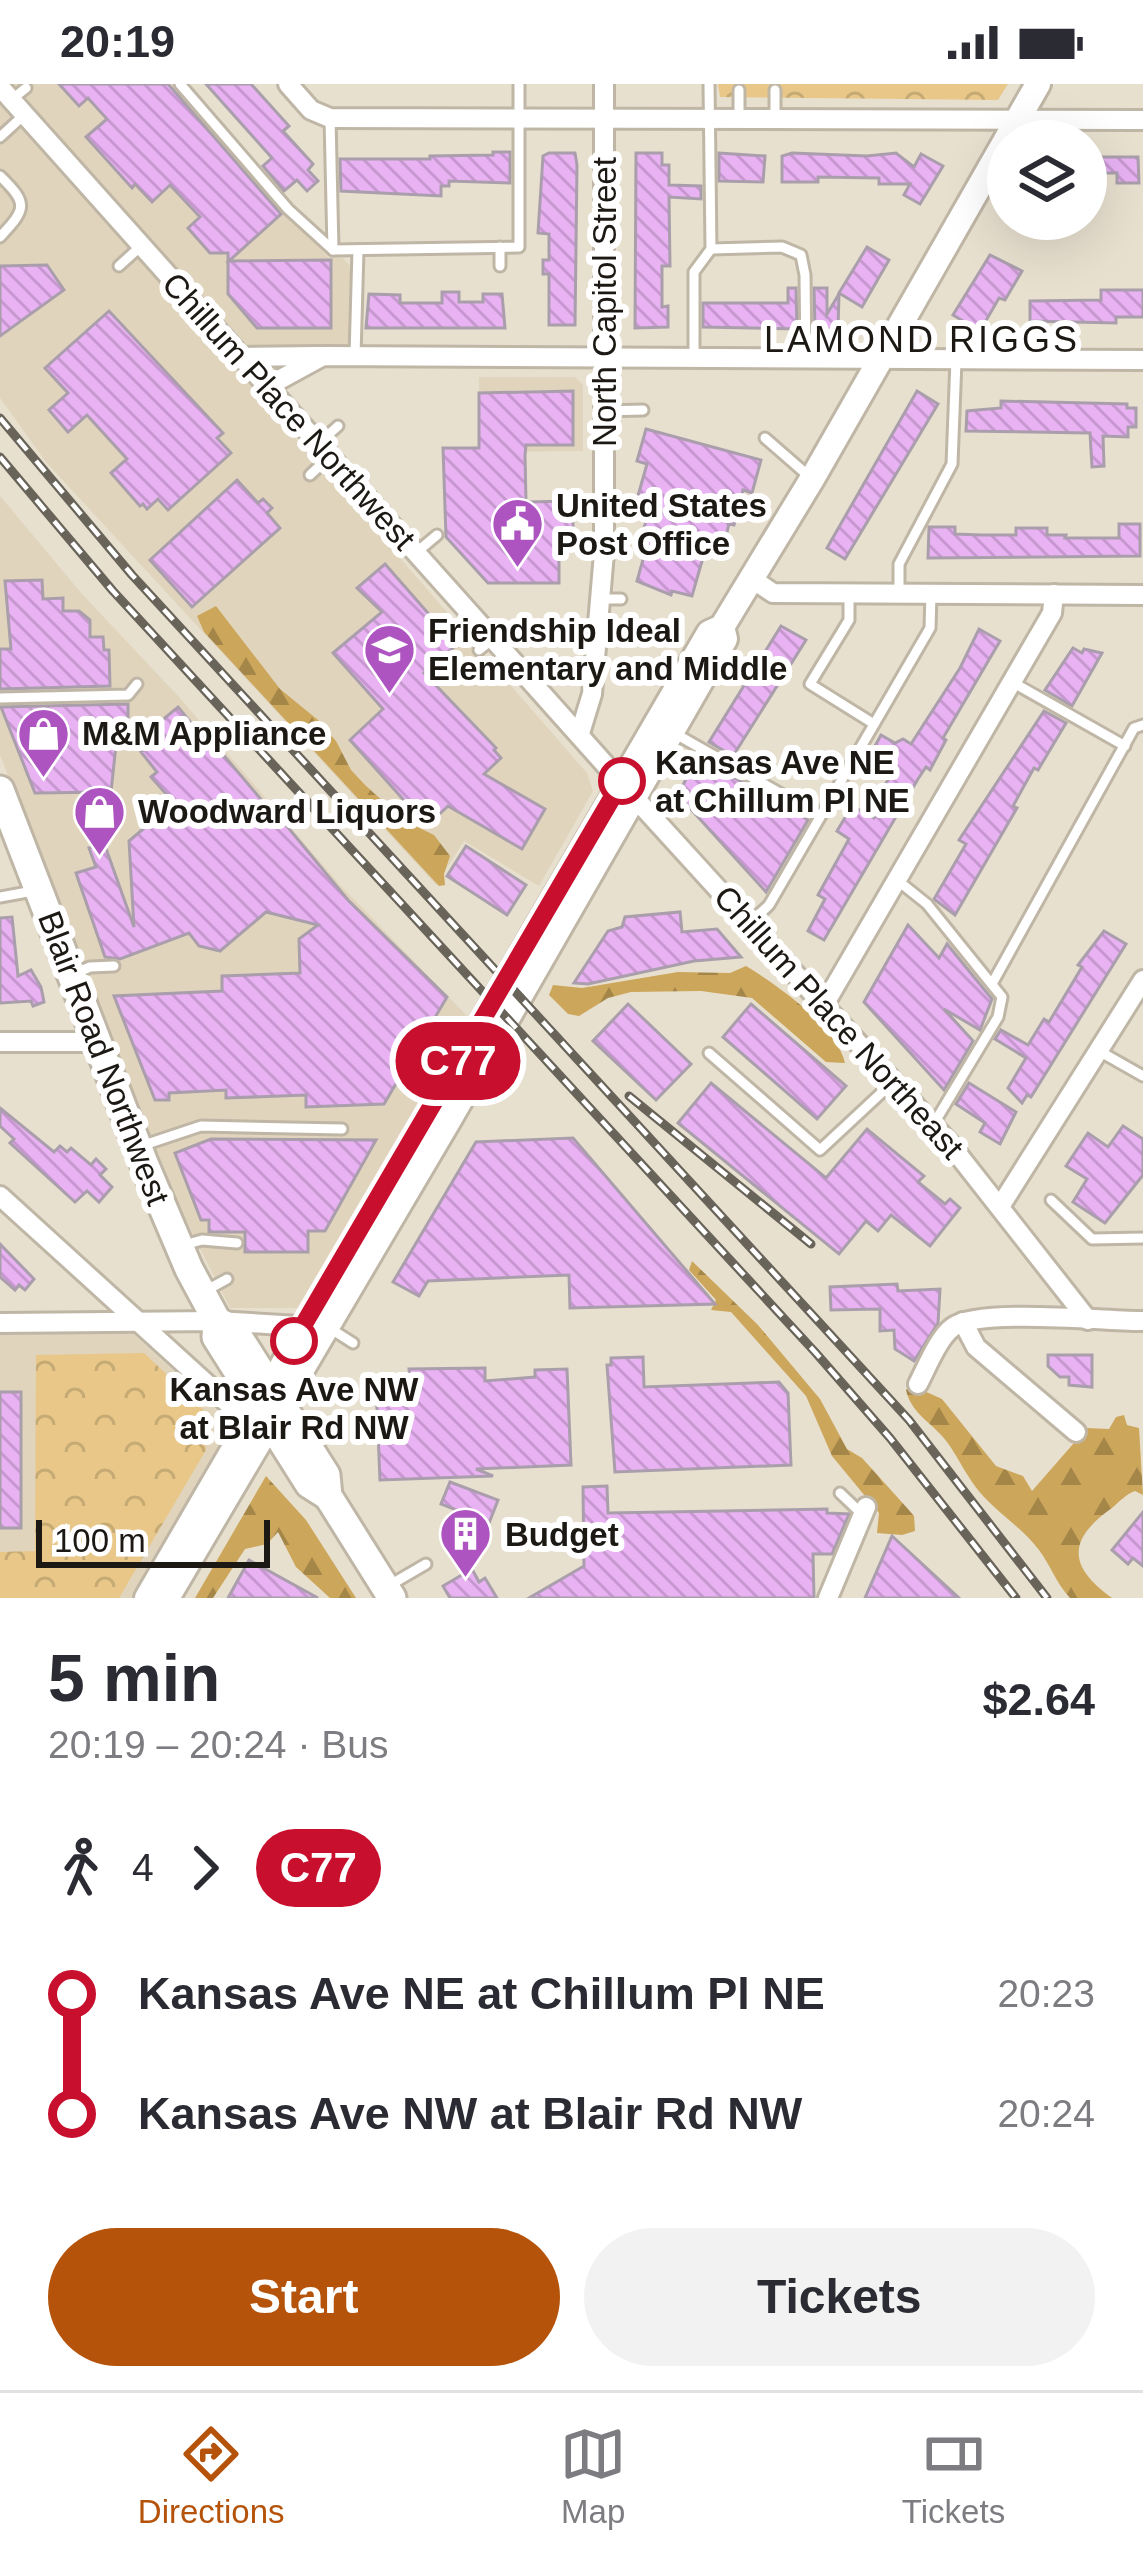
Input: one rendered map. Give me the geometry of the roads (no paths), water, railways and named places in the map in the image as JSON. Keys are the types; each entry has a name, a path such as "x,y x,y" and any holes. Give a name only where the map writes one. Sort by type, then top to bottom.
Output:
{"main road":[{"name":"Blair Road Northwest","path":"0,790 32,847 38,890 138,1147 201,1293 217,1321 234,1330 266,1406 309,1484 328,1496 389,1593"}],"street":[{"path":"288,84 311,110 330,118 1143,120"},
{"name":"North Capitol Street","path":"580,733 611,599 604,411 604,84"},
{"path":"318,1327 316,1292 628,790 711,626 752,579 1038,84"},
{"name":"Chillum Place Northwest","path":"23,104 141,246 164,282 252,375 281,415 324,449 496,641 536,699 580,733"},
{"path":"252,375 323,356"},
{"path":"252,375 323,356 1143,360"},
{"path":"752,579 773,593 1143,595"},
{"path":"824,1005 1052,613 1054,594"},
{"path":"147,1598 318,1327 354,1294 515,1006 574,918 600,872 628,790 672,732 725,639 711,626"},
{"name":"Chillum Place Northeast","path":"580,733 695,876 750,923 933,1125 1001,1205 1088,1321"},
{"path":"1001,1205 1143,980"},
{"path":"0,1042 99,1042"},
{"path":"0,1196 231,1406 266,1406"},
{"path":"918,1384 949,1329 963,1322 1009,1317 1143,1321"},
{"path":"0,1323 217,1321 318,1327"},
{"path":"963,1322 976,1347 1076,1432"},
{"path":"167,1598 266,1406"},
{"path":"829,1598 864,1511"}],"lane":[{"path":"180,84 288,209 333,250 519,247 519,84"},
{"path":"694,358 694,272 711,249 709,84"},
{"path":"739,90 739,119"},
{"path":"775,90 775,119"},
{"path":"0,137 23,104"},
{"path":"330,118 333,250"},
{"path":"0,176 18,193 22,204 20,216 0,237"},
{"path":"119,266 141,246"},
{"path":"500,247 500,266"},
{"path":"711,249 782,247 801,255 806,274 806,359"},
{"path":"355,356 358,250"},
{"path":"898,594 898,564 952,464 956,360"},
{"path":"604,411 643,410"},
{"path":"310,475 338,426"},
{"path":"765,438 812,479"},
{"path":"416,552 436,535"},
{"path":"849,594 849,620 810,684 874,724"},
{"path":"750,923 769,905 930,628 931,594"},
{"path":"1012,682 1125,746"},
{"path":"0,698 128,695 137,684"},
{"path":"993,982 1134,728 1143,724"},
{"path":"672,732 820,816"},
{"path":"897,880 927,904 1002,998 998,1017 933,1125"},
{"path":"0,898 38,890"},
{"path":"71,975 114,966"},
{"path":"1099,1051 1143,1076"},
{"path":"709,1053 820,1150 893,1082"},
{"path":"138,1147 201,1126 342,1129"},
{"path":"1052,1200 1092,1239 1143,1238"},
{"path":"179,1246 202,1240 237,1243"},
{"path":"201,1293 226,1279"},
{"path":"318,1327 353,1342"},
{"path":"840,1493 864,1511"},
{"path":"389,1593 426,1564"}],"railway":[{"path":"0,418 132,575 909,1420 1047,1598"},
{"path":"0,457 113,591 815,1352 890,1438 1016,1598"},
{"path":"629,1096 811,1244"}],"place":[{"name":"United States Post Office","path":"517,570"},
{"name":"Friendship Ideal Elementary and Middle","path":"389,695"},
{"name":"M&M Appliance","path":"43,779"},
{"name":"Kansas Ave NE at Chillum Pl NE","path":"622,781"},
{"name":"Woodward Liquors","path":"99,857"},
{"name":"Kansas Ave NW at Blair Rd NW","path":"294,1341"},
{"name":"Budget","path":"466,1580"}],"district":[{"name":"LAMOND RIGGS","path":"922,339"}]}
